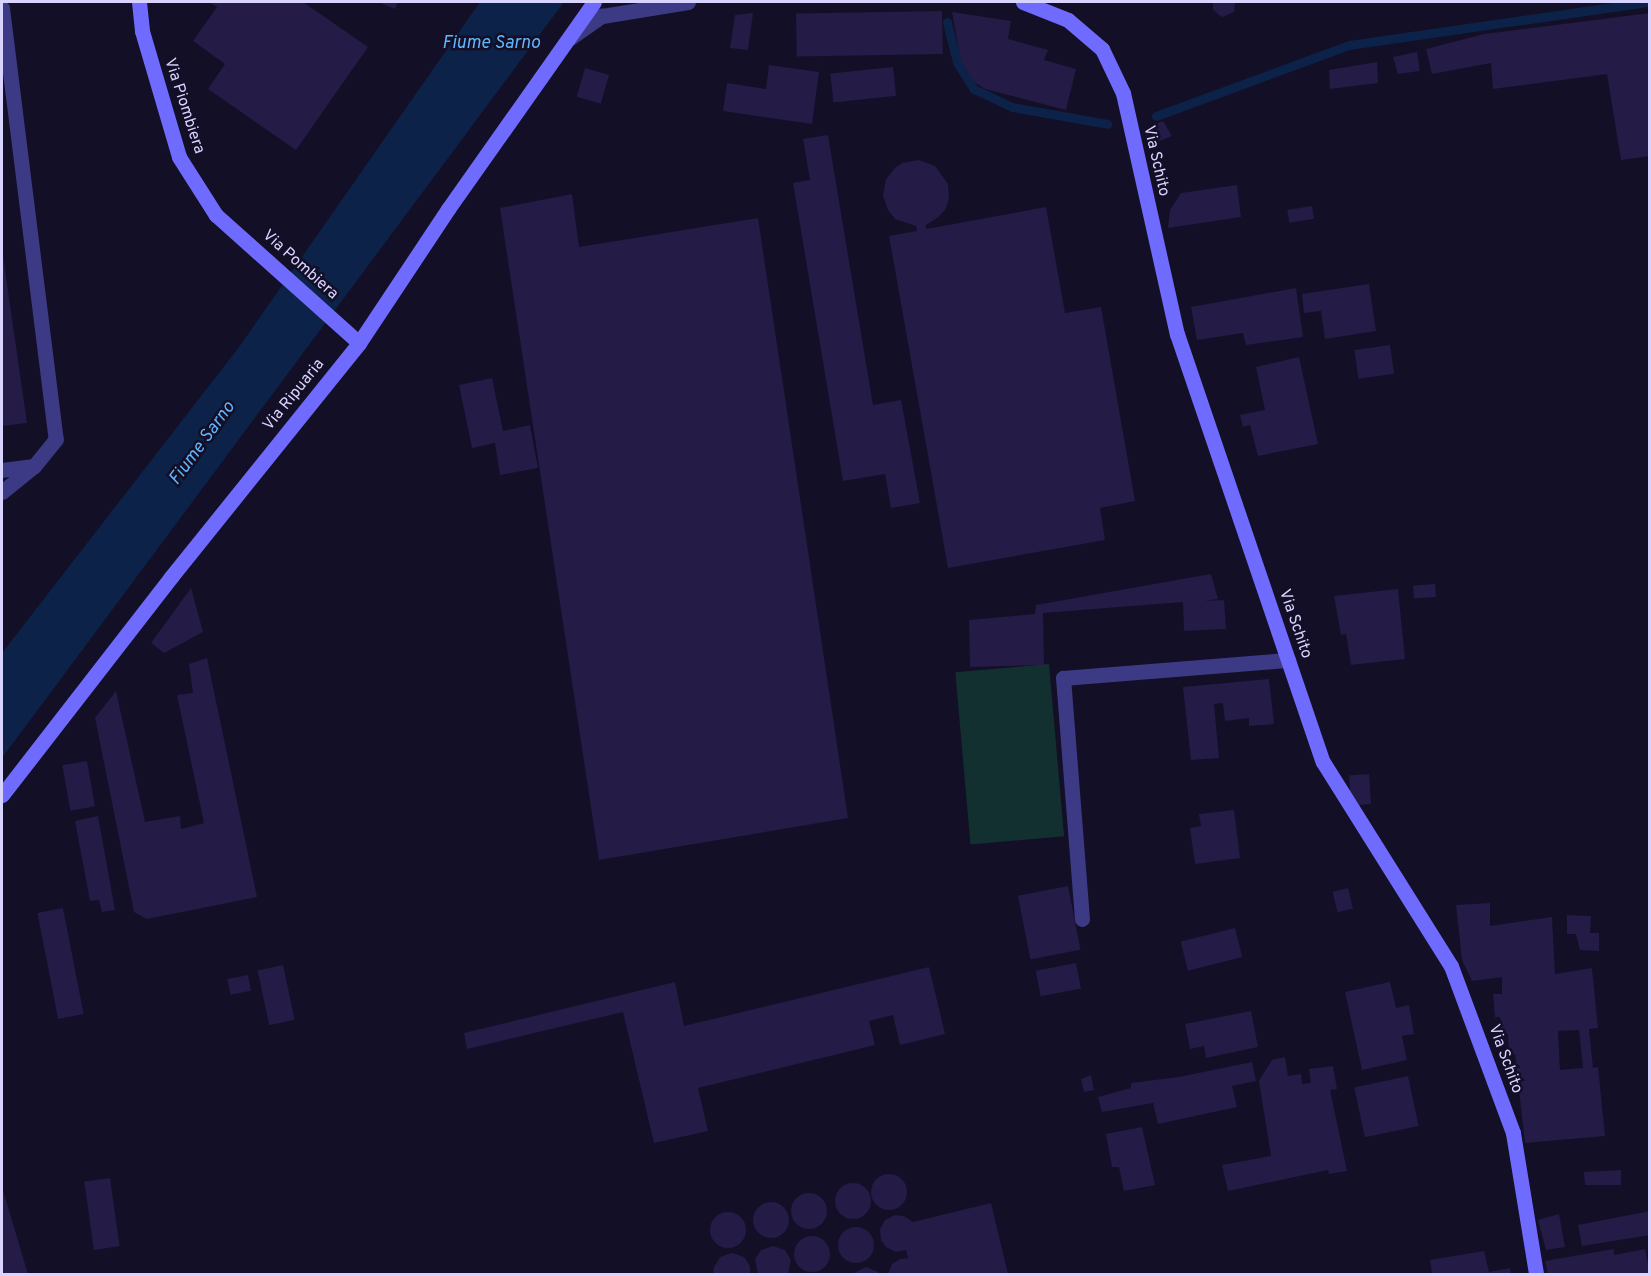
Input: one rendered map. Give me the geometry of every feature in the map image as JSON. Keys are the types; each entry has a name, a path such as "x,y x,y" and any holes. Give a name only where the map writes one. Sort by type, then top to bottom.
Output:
{"street":[{"name":"Via Piombiera","path":"139,2 142,31 179,157 216,215"},
{"name":"Via Ripuaria","path":"2,795 171,577 359,343 448,209 594,2"},
{"path":"566,40 602,16 688,2"},
{"name":"Via Schito","path":"1023,2 1068,20 1102,49 1123,93 1177,334 1323,762 1451,966 1513,1133 1536,1275"},
{"path":"2,8 56,439 34,466 2,492"},
{"name":"Via Pombiera","path":"216,215 359,343"},
{"path":"2,470 34,466"},
{"path":"1082,919 1063,678 1288,660"}],"green space":[{"path":"1049,664 1064,836 970,845 955,672"}],"water":[{"name":"Fiume Sarno","path":"480,2 564,2 2,758 2,653 239,347"}],"building":[{"path":"209,2 303,2 368,47 296,150 208,89 225,64 193,41 217,7"},
{"path":"378,2 398,2 395,9"},
{"path":"1213,2 1235,2 1234,12 1223,17 1213,9"},
{"path":"942,11 943,54 797,57 796,14"},
{"path":"952,12 1011,21 1008,39 1048,50 1044,60 1076,69 1066,110 985,89 974,82 961,61"},
{"path":"753,13 748,50 730,48 735,15"},
{"path":"1650,13 1650,156 1621,160 1607,74 1493,89 1491,63 1432,74 1426,49 1484,34"},
{"path":"1417,52 1420,71 1398,74 1393,57"},
{"path":"1377,62 1378,83 1330,89 1329,70"},
{"path":"769,65 819,72 812,124 723,111 727,83 766,89"},
{"path":"893,67 896,96 833,102 830,74"},
{"path":"585,68 609,75 601,104 577,97"},
{"path":"1163,121 1172,136 1152,144 1142,130"},
{"path":"828,135 873,405 901,400 920,503 891,508 885,474 843,481 793,183 810,180 803,139"},
{"path":"919,160 935,166 948,184 949,199 945,210 926,225 926,229 1046,207 1065,313 1101,307 1135,501 1100,508 1105,540 948,568 889,236 917,231 916,226 895,219 888,210 883,196 886,179 895,168 902,163"},
{"path":"1237,185 1241,217 1168,228 1170,210 1181,193"},
{"path":"572,194 579,247 758,218 848,818 599,860 500,208"},
{"path":"1312,206 1314,219 1289,223 1287,210"},
{"path":"2,249 27,423 2,426"},
{"path":"1369,284 1376,331 1325,339 1321,311 1304,313 1302,294"},
{"path":"1296,288 1303,337 1246,345 1243,333 1197,340 1191,307"},
{"path":"1390,345 1394,374 1358,379 1354,350"},
{"path":"1299,357 1318,444 1258,456 1250,425 1243,427 1240,415 1265,410 1256,367"},
{"path":"492,378 503,431 530,425 538,468 500,475 495,443 472,448 459,385"},
{"path":"1211,574 1218,599 1204,601 1224,600 1226,629 1184,631 1183,602 1043,613 1044,665 970,667 969,620 1035,614 1036,605"},
{"path":"1435,584 1436,597 1414,599 1413,586"},
{"path":"191,588 203,632 164,653 151,643"},
{"path":"1398,589 1405,659 1351,665 1346,634 1341,635 1334,596"},
{"path":"207,658 257,897 147,919 134,912 95,718 116,691 145,822 180,816 181,829 204,823 177,695 193,693 189,664"},
{"path":"1269,679 1274,724 1249,726 1249,718 1225,721 1223,703 1214,704 1219,758 1191,760 1183,687"},
{"path":"87,761 95,806 70,811 62,765"},
{"path":"1369,774 1371,804 1351,805 1349,775"},
{"path":"1234,810 1240,858 1195,864 1190,828 1201,826 1199,814"},
{"path":"98,816 115,910 102,912 99,900 90,901 75,821"},
{"path":"1068,886 1080,950 1030,960 1018,896"},
{"path":"1348,888 1353,908 1338,912 1332,892"},
{"path":"1490,903 1490,926 1552,917 1555,974 1592,968 1598,1028 1589,1029 1593,1068 1598,1067 1605,1136 1525,1143 1515,1054 1509,1054 1508,1034 1501,1035 1500,1017 1495,1017 1493,994 1502,994 1502,977 1472,981 1462,960 1456,905","holes":["1579,1030 1583,1068 1560,1070 1558,1031"]},
{"path":"63,908 84,1014 58,1019 37,913"},
{"path":"1567,915 1591,916 1590,933 1599,933 1599,951 1580,950 1576,934 1567,934"},
{"path":"1235,928 1242,957 1188,971 1181,942"},
{"path":"1076,963 1081,989 1041,996 1036,971"},
{"path":"283,965 295,1020 269,1025 258,970"},
{"path":"929,967 945,1034 900,1045 893,1015 869,1021 875,1045 698,1088 708,1131 654,1143 623,1012 467,1049 464,1033 675,982 684,1026"},
{"path":"248,975 251,991 230,995 227,979"},
{"path":"1390,982 1396,1008 1409,1005 1414,1034 1402,1036 1407,1060 1362,1070 1345,992"},
{"path":"1251,1011 1258,1047 1206,1058 1204,1046 1190,1049 1185,1024"},
{"path":"1285,1057 1288,1076 1301,1074 1302,1084 1311,1083 1309,1069 1333,1066 1337,1089 1330,1090 1347,1171 1329,1174 1328,1170 1228,1191 1222,1165 1271,1156 1259,1081 1272,1060"},
{"path":"1252,1062 1256,1081 1232,1086 1237,1107 1158,1124 1153,1103 1102,1112 1098,1097 1131,1088 1131,1083 1179,1077"},
{"path":"1091,1075 1094,1090 1084,1092 1081,1079"},
{"path":"1408,1076 1419,1126 1365,1137 1354,1087"},
{"path":"1142,1127 1155,1185 1124,1191 1119,1167 1112,1167 1106,1134"},
{"path":"1621,1170 1621,1185 1585,1185 1584,1172"},
{"path":"889,1174 902,1179 907,1192 902,1205 889,1210 876,1205 871,1192 876,1179"},
{"path":"110,1178 120,1246 94,1250 84,1182"},
{"path":"853,1183 866,1188 871,1201 866,1214 853,1219 840,1214 835,1201 840,1188"},
{"path":"2,1187 28,1274 2,1274"},
{"path":"809,1193 822,1198 827,1211 822,1224 809,1229 796,1224 791,1211 796,1198"},
{"path":"771,1202 784,1207 789,1220 784,1233 771,1238 758,1233 753,1220 758,1207"},
{"path":"991,1203 1008,1274 888,1274 892,1264 900,1259 908,1258 906,1250 896,1252 886,1247 881,1240 880,1229 885,1220 895,1215 904,1216 913,1222"},
{"path":"1650,1211 1650,1235 1582,1246 1578,1225"},
{"path":"728,1212 741,1217 746,1230 741,1243 728,1248 715,1243 710,1230 715,1217"},
{"path":"1559,1214 1565,1247 1546,1250 1538,1220"},
{"path":"856,1227 869,1232 874,1245 869,1258 856,1263 843,1258 838,1245 843,1232"},
{"path":"812,1236 825,1241 830,1254 825,1267 812,1272 799,1267 794,1254 799,1241"},
{"path":"773,1246 785,1250 791,1260 788,1274 758,1274 755,1259 761,1250"},
{"path":"1614,1249 1614,1255 1645,1249 1650,1274 1548,1274 1545,1261"},
{"path":"1484,1251 1489,1272 1510,1268 1511,1274 1432,1274 1430,1260"},
{"path":"732,1253 744,1257 750,1266 750,1274 713,1274 720,1257"},
{"path":"866,1267 880,1274 852,1274"}],"waterway":[{"path":"1156,116 1349,45 1648,2"},
{"path":"947,22 957,62 974,89 1012,107 1108,124"}]}
